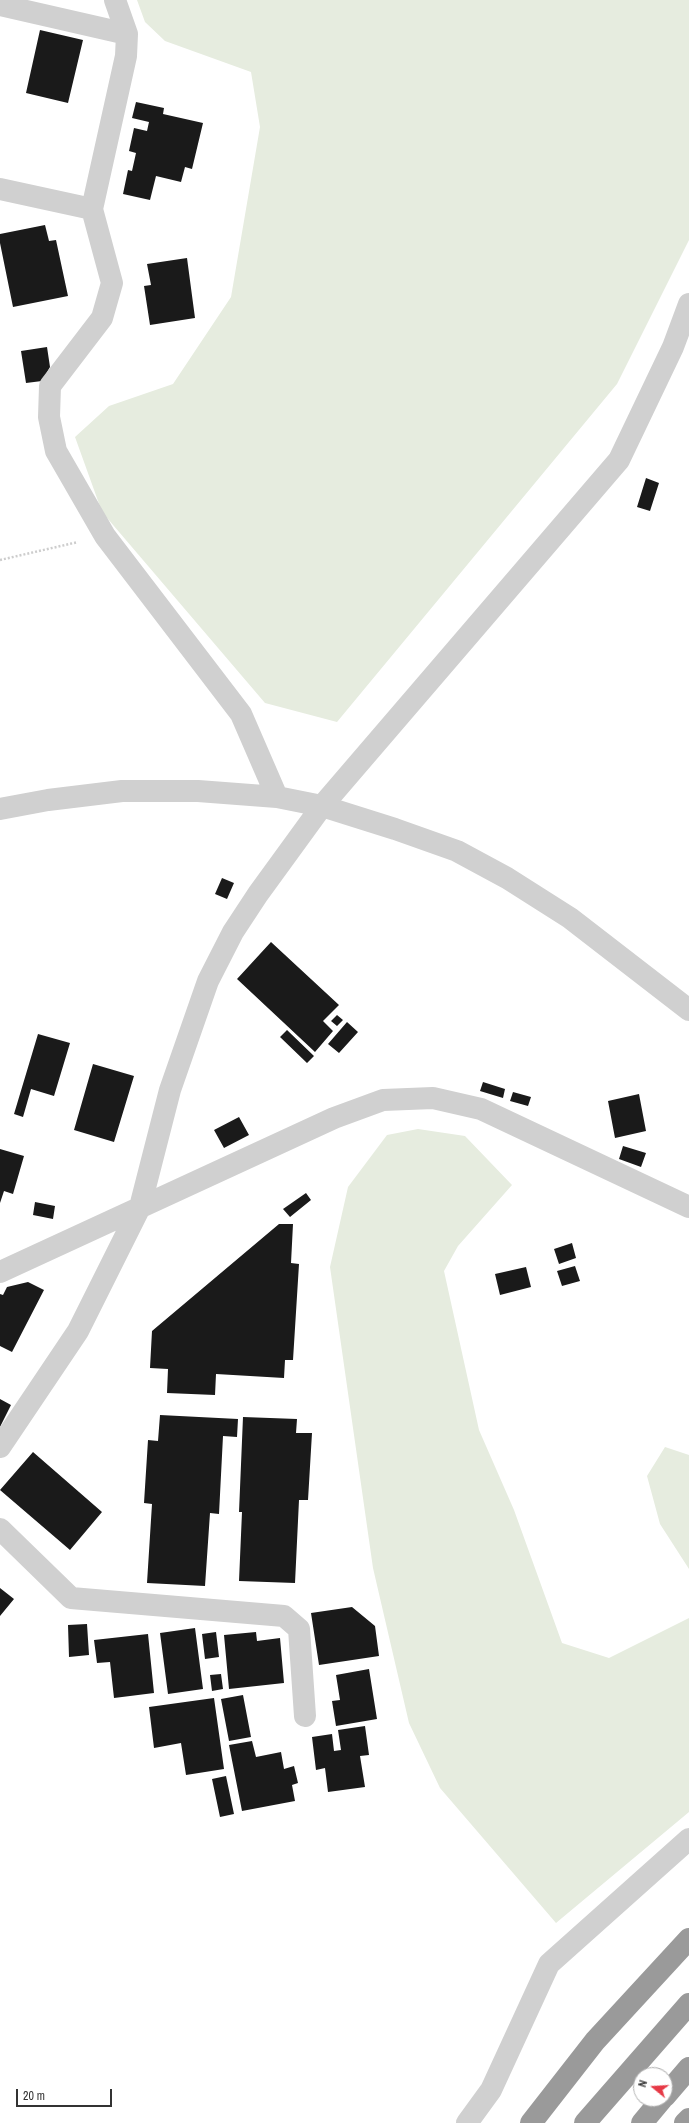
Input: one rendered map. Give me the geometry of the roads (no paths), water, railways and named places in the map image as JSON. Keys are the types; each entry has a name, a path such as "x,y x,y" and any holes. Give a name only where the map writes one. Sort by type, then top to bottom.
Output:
{"highway":[{"path":"531,2123 595,2041 689,1939"},
{"path":"585,2123 689,2004"},
{"path":"673,2087 689,2068"},
{"path":"642,2123 655,2107"},
{"path":"685,2123 689,2119"}],"street":[{"path":"115,0 126,34 126,56 92,209 112,283 102,318 50,386 49,417 56,451 105,536 241,714 277,798"},
{"path":"0,4 126,34"},
{"path":"0,189 92,209"},
{"path":"0,1447 78,1331 140,1207 170,1090 208,981 233,932 254,900 322,806 619,460 673,348 689,304"},
{"path":"0,809 48,800 122,791 198,792 277,798 322,806 395,829 456,852 507,878 570,918 689,1010"},
{"path":"0,1272 334,1118 383,1100 433,1098 481,1109 689,1207"},
{"path":"0,1529 71,1598 284,1616 299,1630 305,1716"},
{"path":"467,2123 491,2090 549,1964 689,1838"}]}
